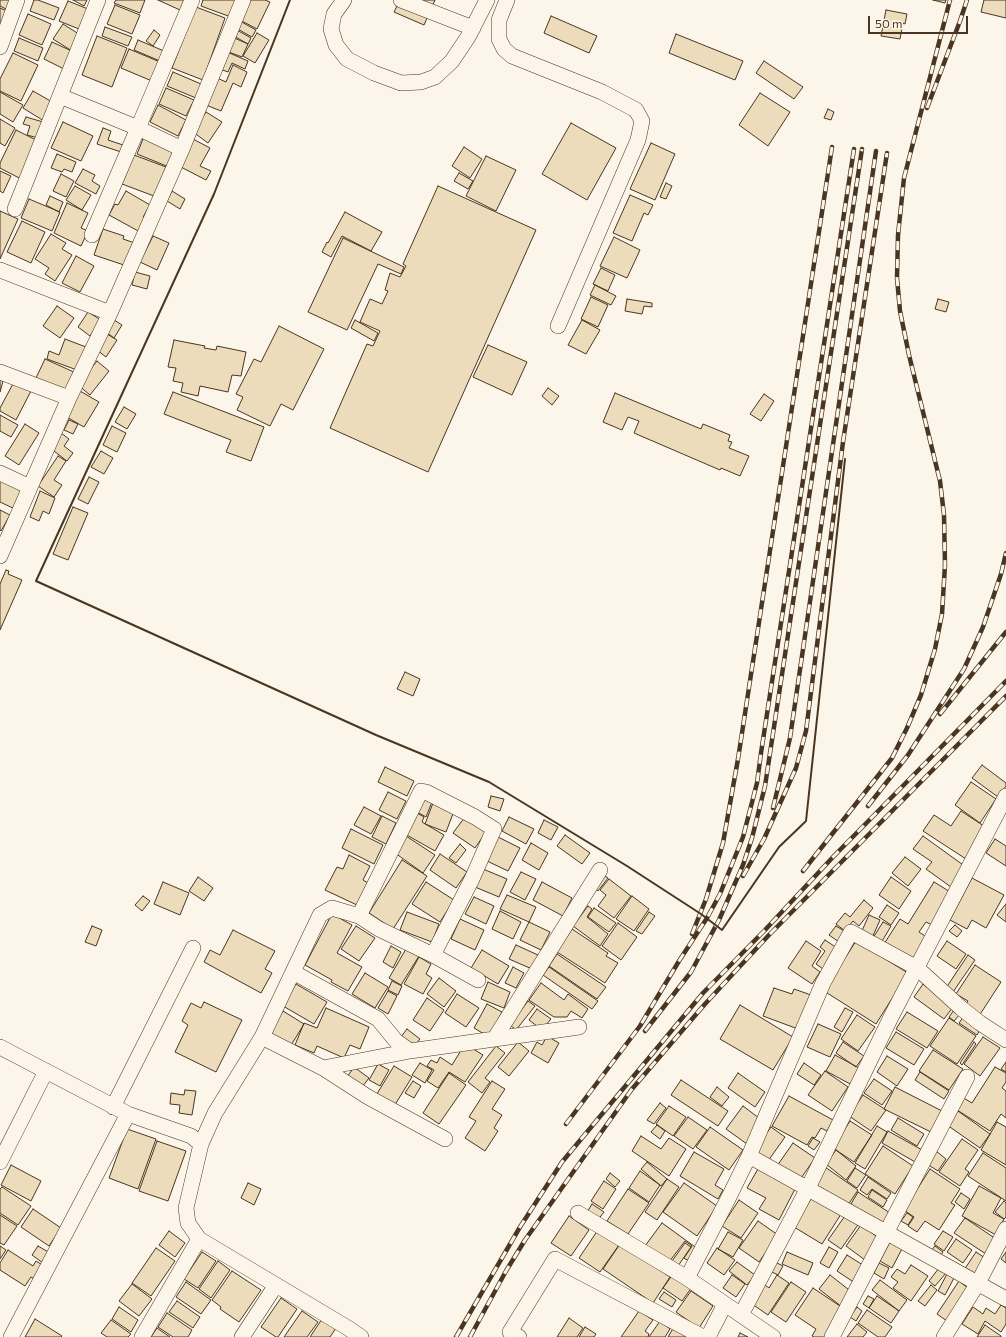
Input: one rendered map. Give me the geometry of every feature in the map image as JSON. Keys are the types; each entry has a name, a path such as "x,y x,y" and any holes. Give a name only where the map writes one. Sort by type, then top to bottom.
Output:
{"street":[{"path":"0,47 17,0"},
{"path":"15,209 98,0"},
{"path":"92,236 192,0"},
{"path":"0,556 69,398 110,313 182,149 243,0"},
{"path":"344,0 334,14 331,29 336,45 347,60 374,73 401,83 421,82 435,77 452,61 473,28 487,0"},
{"path":"401,0 473,28"},
{"path":"507,0 499,20 499,39 504,49 512,56 602,92 636,110 642,121 638,140 558,326"},
{"path":"60,96 138,128 182,149"},
{"path":"0,270 110,313"},
{"path":"0,372 69,398"},
{"path":"0,473 30,487"},
{"path":"359,916 421,792 426,792 475,817 494,829 472,879 433,955"},
{"path":"741,1315 808,1188 891,1017 1006,796"},
{"path":"496,1038 600,870"},
{"path":"361,1337 345,1332 276,1285 199,1239 188,1223 186,1208 201,1144 215,1113 262,1037 320,915 332,908 359,916 380,929 433,955 478,980"},
{"path":"687,1278 749,1156 823,983 851,932 917,968 961,1008 980,1023 1006,1040"},
{"path":"113,1106 193,948"},
{"path":"293,972 378,1019 396,1042 410,1052"},
{"path":"323,1068 496,1038 578,1027"},
{"path":"262,1037 323,1068 368,1096 445,1139"},
{"path":"0,1047 128,1114 191,1136 201,1144"},
{"path":"0,1162 46,1071"},
{"path":"832,1337 967,1077"},
{"path":"12,1337 128,1114"},
{"path":"749,1156 1006,1299"},
{"path":"578,1213 687,1278 773,1337"},
{"path":"944,1337 978,1283 1006,1229"},
{"path":"142,1337 199,1239"},
{"path":"519,1337 510,1332 555,1258 703,1337"},
{"path":"242,1337 276,1285"},
{"path":"708,1337 725,1304"}],"building":[{"path":"0,0 11,0 6,9 0,6"},
{"path":"34,0 38,0 59,8 54,20 30,11"},
{"path":"73,0 87,0 84,6"},
{"path":"116,0 145,0 140,13 114,3"},
{"path":"158,0 184,0 180,10"},
{"path":"203,0 237,0 231,17 201,6"},
{"path":"251,0 265,0 270,2 257,29 240,20"},
{"path":"400,0 435,0 424,25 394,12"},
{"path":"933,0 946,0 945,3"},
{"path":"984,0 1006,0 1006,18 981,12"},
{"path":"68,1 93,11 84,31 59,21"},
{"path":"115,5 140,15 132,34 107,24"},
{"path":"196,7 225,18 203,80 172,68"},
{"path":"0,8 7,11 0,26"},
{"path":"886,10 907,14 905,24 903,23 900,39 881,36"},
{"path":"28,14 51,24 42,45 19,35"},
{"path":"551,16 597,36 589,53 544,33"},
{"path":"238,20 256,30 252,37 234,27"},
{"path":"63,24 82,36 72,51 53,39"},
{"path":"105,27 132,37 128,46 102,36"},
{"path":"235,29 251,38 248,44 232,35"},
{"path":"154,30 160,35 153,46 146,41"},
{"path":"257,33 269,40 255,63 243,56"},
{"path":"676,34 743,61 735,80 669,53"},
{"path":"97,36 127,48 112,87 82,75"},
{"path":"232,37 248,44 242,57 226,51"},
{"path":"19,38 43,48 38,61 14,51"},
{"path":"138,40 164,51 160,61 134,50"},
{"path":"52,42 76,53 68,71 44,59"},
{"path":"129,49 160,62 152,81 121,68"},
{"path":"227,52 248,61 245,69 232,63 228,72 220,69"},
{"path":"13,53 38,65 21,101 0,91 0,79"},
{"path":"764,61 803,87 794,99 756,73"},
{"path":"233,65 247,72 241,87 233,83 221,111 206,105 217,78 226,82"},
{"path":"173,72 201,84 196,98 167,86"},
{"path":"166,88 194,100 186,116 159,104"},
{"path":"33,91 54,103 44,121 23,108"},
{"path":"0,92 23,105 13,122 0,114"},
{"path":"760,93 790,112 768,146 739,125"},
{"path":"158,105 186,120 178,136 150,122"},
{"path":"828,109 834,112 831,120 824,118"},
{"path":"206,112 222,122 208,143 193,132"},
{"path":"26,117 43,122 38,138 27,135 30,126 23,124"},
{"path":"0,119 15,128 5,146 0,143"},
{"path":"63,122 93,136 81,161 51,148"},
{"path":"571,123 616,148 587,200 542,174"},
{"path":"103,128 111,131 108,140 123,145 121,152 97,144"},
{"path":"16,130 40,142 21,179 0,168 0,163"},
{"path":"145,134 175,152 169,167 137,154"},
{"path":"191,138 210,148 200,166 211,171 206,180 177,165"},
{"path":"651,143 675,154 655,200 630,189"},
{"path":"464,147 482,159 470,178 452,166"},
{"path":"57,154 76,162 72,172 64,169 62,172 51,168"},
{"path":"134,155 166,167 154,196 122,184"},
{"path":"486,156 516,170 496,211 466,196"},
{"path":"83,169 95,175 92,181 100,186 96,194 75,183"},
{"path":"0,171 11,176 3,193 0,191"},
{"path":"459,173 473,181 468,189 454,181"},
{"path":"61,174 74,181 66,197 53,191"},
{"path":"666,183 672,186 666,199 660,197"},
{"path":"75,186 91,195 82,210 66,200"},
{"path":"438,186 536,230 428,472 330,428 367,344 373,346 380,331 360,322 370,299 382,304 388,291 385,290 390,273 400,277 406,266 403,264"},
{"path":"126,191 150,205 143,217 147,219 140,232 109,215 115,204 118,205"},
{"path":"172,191 185,199 180,209 167,201"},
{"path":"630,195 653,205 648,215 644,213 632,241 613,233"},
{"path":"50,196 63,202 59,212 46,205"},
{"path":"29,199 60,212 52,231 21,218"},
{"path":"67,203 88,213 81,228 88,231 81,246 54,233"},
{"path":"0,211 18,219 0,259"},
{"path":"345,212 382,232 371,251 342,236 331,257 322,252"},
{"path":"22,221 45,232 31,263 7,252"},
{"path":"103,229 124,236 123,239 135,243 127,266 94,255"},
{"path":"51,234 66,243 62,249 72,255 55,281 45,274 49,268 35,259"},
{"path":"153,236 169,243 157,270 140,262"},
{"path":"614,237 640,250 627,278 600,266"},
{"path":"343,238 404,267 401,274 378,264 347,330 308,312"},
{"path":"76,256 94,266 80,292 62,283"},
{"path":"601,268 615,275 608,291 593,284"},
{"path":"135,272 150,276 147,289 132,285"},
{"path":"595,285 616,296 611,305 590,295"},
{"path":"591,297 608,305 598,327 581,319"},
{"path":"627,299 652,303 652,307 644,306 642,314 625,311"},
{"path":"938,299 949,302 946,312 935,309"},
{"path":"57,306 74,318 60,338 43,326"},
{"path":"88,312 101,320 90,336 78,327"},
{"path":"114,320 122,325 114,338 106,332"},
{"path":"355,320 378,333 374,341 351,328"},
{"path":"582,320 600,330 586,354 568,345"},
{"path":"279,326 324,349 293,410 281,404 270,426 237,410 243,397 236,394 254,359 261,362"},
{"path":"107,334 117,340 106,357 97,350"},
{"path":"65,339 86,347 77,370 47,359 49,351 59,355"},
{"path":"174,340 205,346 204,348 216,350 217,346 246,352 241,376 232,375 228,392 200,386 198,396 181,392 183,383 173,381 176,368 168,367"},
{"path":"488,345 527,362 512,395 473,377"},
{"path":"45,359 76,373 67,392 36,378"},
{"path":"97,361 109,371 90,395 78,385"},
{"path":"0,380 3,381 0,392"},
{"path":"14,382 31,391 16,420 0,411 0,408"},
{"path":"548,388 559,396 552,405 542,396"},
{"path":"80,391 99,402 84,427 65,416"},
{"path":"173,392 264,427 251,461 226,452 231,440 164,414"},
{"path":"615,393 701,429 703,424 730,435 728,441 732,442 729,448 749,456 740,476 721,468 720,470 634,433 639,421 628,417 622,430 603,422"},
{"path":"764,394 774,401 761,421 750,414"},
{"path":"124,407 136,414 127,429 115,422"},
{"path":"0,415 18,425 11,437 0,431"},
{"path":"69,420 78,424 73,434 64,430"},
{"path":"25,424 39,433 19,465 5,456"},
{"path":"112,426 126,433 117,452 103,445"},
{"path":"61,433 69,439 64,446 73,453 67,461 50,448"},
{"path":"101,451 113,458 104,474 91,467"},
{"path":"58,456 66,461 54,480 62,485 54,497 38,486"},
{"path":"89,477 99,482 88,504 78,499"},
{"path":"0,479 26,491 17,510 0,502"},
{"path":"40,491 55,498 49,514 43,511 39,521 30,517"},
{"path":"73,507 88,513 68,560 53,554"},
{"path":"0,510 10,515 1,531 0,530"},
{"path":"6,570 9,571 8,574 22,580 0,630 0,584"},
{"path":"405,672 420,679 413,696 397,689"},
{"path":"982,765 1006,783 1006,786 998,797 972,778"},
{"path":"385,767 414,781 407,796 378,782"},
{"path":"971,782 996,799 980,823 955,805"},
{"path":"388,792 406,801 397,819 379,810"},
{"path":"491,796 504,799 500,811 488,807"},
{"path":"423,798 432,802 426,817 417,812"},
{"path":"433,803 454,811 446,832 425,824"},
{"path":"364,807 381,816 371,834 354,825"},
{"path":"961,811 987,828 966,859 923,831 934,815 951,826"},
{"path":"417,813 424,817 422,822 444,835 435,851 405,834"},
{"path":"382,816 396,823 386,844 372,837"},
{"path":"465,817 486,832 475,848 453,833"},
{"path":"509,817 534,829 526,844 502,831"},
{"path":"544,820 558,827 551,840 538,833"},
{"path":"351,829 383,845 374,864 342,848"},
{"path":"565,835 590,853 582,864 557,846"},
{"path":"406,836 435,855 423,873 395,853"},
{"path":"923,836 966,867 951,887 926,869 932,862 913,849"},
{"path":"498,837 520,848 508,871 487,861"},
{"path":"995,839 1006,846 1006,866 986,853"},
{"path":"531,843 548,853 539,870 522,860"},
{"path":"460,844 466,850 456,863 449,858"},
{"path":"440,854 467,872 456,888 430,870"},
{"path":"349,855 370,866 363,880 368,883 357,905 325,890 337,867 343,869"},
{"path":"905,857 921,869 908,886 892,873"},
{"path":"402,860 427,876 393,929 369,913"},
{"path":"483,869 507,879 499,897 475,887"},
{"path":"521,872 536,879 525,900 510,892"},
{"path":"602,874 608,878 598,891 592,886"},
{"path":"198,877 213,888 204,901 189,891"},
{"path":"891,877 911,891 899,909 879,895"},
{"path":"972,878 1004,895 986,928 972,920 967,929 950,920"},
{"path":"609,879 631,896 614,918 598,906 606,895 600,890"},
{"path":"163,882 189,893 180,915 154,904"},
{"path":"426,882 454,900 440,922 412,904"},
{"path":"542,882 572,898 563,916 533,900"},
{"path":"934,882 952,893 932,925 926,922 919,932 928,938 913,962 884,944 900,919 908,924"},
{"path":"507,895 536,907 529,922 500,909"},
{"path":"143,896 150,901 142,911 135,905"},
{"path":"632,896 649,909 634,931 616,919"},
{"path":"474,897 494,906 486,924 465,914"},
{"path":"864,900 873,908 859,926 853,921 845,931 836,924 845,913 850,917"},
{"path":"1006,904 1006,922 997,915"},
{"path":"887,905 899,913 891,925 879,917"},
{"path":"588,906 592,909 587,917 608,934 600,946 573,926"},
{"path":"594,908 616,923 609,932 588,917"},
{"path":"500,911 521,922 513,939 492,929"},
{"path":"407,912 439,924 432,942 400,930"},
{"path":"649,912 655,916 642,934 636,931"},
{"path":"332,914 352,925 337,953 362,967 348,991 305,965"},
{"path":"869,915 880,920 872,938 861,933"},
{"path":"460,919 484,930 475,950 451,939"},
{"path":"529,922 550,932 541,950 520,940"},
{"path":"883,922 891,926 881,943 873,938"},
{"path":"618,923 637,937 621,960 602,946"},
{"path":"955,925 962,931 957,937 949,931"},
{"path":"92,926 102,930 96,946 85,942"},
{"path":"356,926 375,938 359,961 341,949"},
{"path":"836,926 846,932 839,942 829,935"},
{"path":"572,929 608,953 606,956 618,963 605,983 557,952"},
{"path":"233,930 275,951 265,969 272,973 261,993 204,962 210,950 220,955"},
{"path":"825,940 837,948 823,969 816,964 825,951 820,947"},
{"path":"806,941 821,951 812,966 820,972 812,984 788,968"},
{"path":"856,941 908,973 876,1024 824,991"},
{"path":"947,941 966,954 956,969 937,956"},
{"path":"516,945 538,955 532,969 509,959"},
{"path":"391,946 401,952 393,968 383,962"},
{"path":"406,949 419,956 401,985 389,978"},
{"path":"482,950 509,966 498,984 471,968"},
{"path":"557,954 606,987 597,999 549,966"},
{"path":"968,955 975,960 953,992 946,988"},
{"path":"419,957 431,964 426,974 432,978 423,994 404,984"},
{"path":"975,965 1001,982 979,1016 964,1007 968,1001 956,994"},
{"path":"513,967 524,973 516,988 505,983"},
{"path":"549,967 598,1001 592,1009 543,975"},
{"path":"365,973 388,987 375,1008 352,994"},
{"path":"439,978 456,991 444,1007 427,994"},
{"path":"392,981 402,986 398,995 388,990"},
{"path":"488,982 510,992 504,1008 481,999"},
{"path":"541,983 564,1000 568,994 588,1009 582,1018 571,1011 567,1017 554,1017 529,1000"},
{"path":"296,984 327,1002 314,1024 283,1006"},
{"path":"923,984 953,1007 944,1019 914,997"},
{"path":"774,988 792,994 794,989 811,995 798,1029 763,1016"},
{"path":"388,991 397,996 388,1014 378,1008"},
{"path":"457,994 479,1008 466,1027 445,1013"},
{"path":"427,998 444,1010 430,1031 413,1020"},
{"path":"528,1001 535,1006 516,1030 510,1025"},
{"path":"204,1002 242,1020 216,1072 175,1052 188,1025 182,1021 191,1003 201,1008"},
{"path":"487,1004 502,1012 489,1037 474,1028"},
{"path":"740,1005 793,1037 773,1070 720,1039"},
{"path":"326,1008 369,1027 360,1049 350,1045 344,1058 317,1046 314,1053 295,1045 304,1023 317,1028"},
{"path":"845,1008 853,1012 842,1032 834,1027"},
{"path":"537,1009 551,1019 542,1030 529,1020"},
{"path":"954,1010 960,1014 954,1021 949,1017"},
{"path":"283,1011 304,1024 290,1047 269,1034"},
{"path":"907,1012 938,1031 927,1048 896,1029"},
{"path":"857,1015 875,1027 858,1051 841,1039"},
{"path":"964,1016 981,1028 977,1035 959,1023"},
{"path":"949,1018 976,1036 957,1064 930,1046"},
{"path":"818,1024 841,1034 830,1057 807,1047"},
{"path":"407,1029 420,1039 412,1049 400,1038"},
{"path":"896,1032 924,1049 914,1065 886,1048"},
{"path":"547,1036 559,1043 548,1063 531,1053 537,1042 542,1045"},
{"path":"983,1037 1000,1048 980,1076 964,1064"},
{"path":"518,1042 529,1051 509,1076 498,1067"},
{"path":"843,1042 864,1056 856,1067 836,1053"},
{"path":"974,1042 976,1044 962,1065 960,1063"},
{"path":"465,1044 483,1055 465,1082 449,1072 438,1088 427,1081 434,1070 427,1066 431,1060 437,1063 440,1057 452,1065"},
{"path":"496,1046 505,1053 485,1078 490,1082 482,1093 468,1082"},
{"path":"933,1050 963,1069 949,1090 919,1071"},
{"path":"835,1055 861,1069 852,1085 826,1071"},
{"path":"887,1056 908,1069 897,1086 877,1072"},
{"path":"1006,1062 1006,1072 1001,1069"},
{"path":"420,1063 432,1070 425,1083 412,1075"},
{"path":"804,1063 821,1075 814,1085 797,1074"},
{"path":"378,1064 389,1070 380,1086 369,1080"},
{"path":"394,1066 412,1077 393,1108 375,1097"},
{"path":"354,1067 369,1078 362,1087 347,1077"},
{"path":"995,1067 1006,1073 1006,1082 1002,1088 1006,1091 1006,1118 1001,1114 990,1131 954,1108 962,1097 972,1103"},
{"path":"825,1071 848,1087 832,1111 808,1095"},
{"path":"920,1072 949,1091 944,1099 915,1080"},
{"path":"449,1073 466,1085 439,1124 423,1113"},
{"path":"738,1073 765,1092 755,1107 728,1088"},
{"path":"874,1079 892,1091 882,1105 864,1093"},
{"path":"681,1080 728,1111 718,1126 671,1095"},
{"path":"413,1081 421,1086 414,1098 405,1093"},
{"path":"492,1081 505,1089 492,1109 502,1115 494,1128 498,1131 485,1151 465,1138 476,1121 469,1117"},
{"path":"717,1087 729,1097 722,1106 710,1097"},
{"path":"895,1087 942,1111 931,1132 884,1109"},
{"path":"185,1090 196,1091 192,1115 179,1113 180,1105 170,1104 171,1093 184,1095"},
{"path":"863,1095 886,1110 871,1131 849,1116"},
{"path":"789,1096 833,1120 827,1131 821,1128 815,1138 812,1137 807,1145 772,1126"},
{"path":"660,1103 666,1108 654,1124 647,1120"},
{"path":"669,1106 686,1117 673,1136 656,1124"},
{"path":"743,1106 763,1121 747,1144 726,1129"},
{"path":"958,1111 990,1134 980,1148 947,1125"},
{"path":"688,1117 707,1130 693,1149 674,1136"},
{"path":"898,1118 924,1134 917,1146 891,1130"},
{"path":"850,1121 872,1135 854,1162 833,1148"},
{"path":"997,1122 1006,1127 1006,1165 981,1150"},
{"path":"657,1125 665,1131 660,1139 651,1132"},
{"path":"877,1126 887,1132 865,1169 855,1163"},
{"path":"710,1127 743,1150 729,1170 696,1147"},
{"path":"771,1127 785,1137 768,1161 754,1151"},
{"path":"127,1129 156,1139 138,1189 109,1178"},
{"path":"888,1131 924,1151 917,1163 882,1143"},
{"path":"641,1136 661,1149 669,1138 686,1149 669,1176 632,1151"},
{"path":"813,1138 820,1142 814,1150 808,1146"},
{"path":"962,1139 978,1150 965,1169 969,1172 960,1186 939,1172"},
{"path":"157,1141 186,1151 168,1201 139,1191"},
{"path":"793,1143 815,1158 799,1181 777,1166"},
{"path":"883,1146 913,1166 895,1194 865,1174"},
{"path":"836,1150 856,1166 846,1180 826,1164"},
{"path":"936,1151 946,1159 938,1171 927,1164"},
{"path":"694,1152 724,1169 715,1185 723,1190 718,1199 680,1176"},
{"path":"983,1153 1006,1168 1006,1201 968,1176"},
{"path":"647,1162 667,1179 661,1186 641,1169"},
{"path":"762,1162 796,1187 779,1220 759,1209 766,1198 747,1188"},
{"path":"11,1165 41,1181 31,1201 1,1185"},
{"path":"825,1167 858,1190 846,1208 813,1184"},
{"path":"855,1168 866,1175 857,1188 847,1181"},
{"path":"930,1169 960,1189 951,1203 955,1205 939,1230 925,1221 917,1232 908,1226 914,1217 904,1210"},
{"path":"640,1171 660,1185 649,1202 629,1188"},
{"path":"610,1173 620,1181 615,1187 606,1179"},
{"path":"868,1177 891,1193 887,1199 872,1189 867,1195 860,1190"},
{"path":"667,1179 679,1187 657,1220 645,1212"},
{"path":"604,1181 616,1189 603,1209 591,1201"},
{"path":"248,1183 261,1189 254,1205 241,1198"},
{"path":"684,1183 717,1206 697,1236 663,1212"},
{"path":"979,1186 1001,1198 993,1213 1004,1219 996,1235 962,1216"},
{"path":"2,1187 31,1206 18,1225 0,1213 0,1189"},
{"path":"628,1189 649,1203 628,1234 607,1221"},
{"path":"872,1190 887,1200 883,1207 868,1197"},
{"path":"858,1192 890,1213 882,1225 851,1204"},
{"path":"961,1193 970,1199 964,1209 955,1202"},
{"path":"814,1194 843,1211 822,1244 794,1227"},
{"path":"739,1200 758,1213 741,1238 722,1226"},
{"path":"1004,1201 1006,1203 1006,1217 1004,1219 995,1212"},
{"path":"592,1204 604,1212 597,1221 586,1214"},
{"path":"33,1209 61,1228 49,1246 21,1227"},
{"path":"847,1213 860,1222 841,1249 828,1240"},
{"path":"907,1213 913,1217 908,1225 901,1221"},
{"path":"0,1215 17,1226 4,1245 0,1243"},
{"path":"569,1216 589,1230 571,1256 551,1243"},
{"path":"965,1218 996,1239 986,1254 954,1233"},
{"path":"758,1221 778,1235 759,1262 739,1248"},
{"path":"662,1223 698,1249 689,1261 684,1258 692,1246 685,1241 669,1262 645,1246"},
{"path":"861,1225 880,1239 865,1260 846,1246"},
{"path":"598,1230 619,1245 600,1272 579,1258"},
{"path":"169,1231 185,1243 175,1257 159,1245"},
{"path":"943,1231 953,1237 944,1251 934,1244"},
{"path":"728,1232 743,1240 733,1257 718,1249"},
{"path":"956,1239 972,1250 963,1263 947,1252"},
{"path":"891,1240 903,1247 892,1268 880,1261"},
{"path":"685,1243 691,1247 678,1266 672,1261"},
{"path":"620,1244 670,1277 653,1303 603,1269"},
{"path":"0,1246 6,1250 0,1259"},
{"path":"38,1246 50,1253 43,1263 32,1255"},
{"path":"935,1246 943,1252 939,1258 930,1252"},
{"path":"829,1247 838,1252 829,1268 820,1263"},
{"path":"156,1248 175,1261 151,1296 132,1283"},
{"path":"717,1248 735,1260 724,1275 707,1263"},
{"path":"8,1250 33,1266 36,1261 44,1266 35,1279 31,1277 25,1286 0,1270 0,1263"},
{"path":"202,1252 216,1261 198,1288 184,1279"},
{"path":"787,1252 813,1263 808,1275 782,1264"},
{"path":"976,1252 988,1260 975,1277 964,1270"},
{"path":"1006,1252 1006,1263 1001,1259"},
{"path":"847,1255 866,1267 855,1283 837,1271"},
{"path":"218,1261 230,1270 211,1298 199,1289"},
{"path":"737,1262 755,1275 747,1285 729,1271"},
{"path":"775,1262 783,1266 778,1275 770,1271"},
{"path":"879,1263 889,1268 884,1279 874,1273"},
{"path":"911,1265 928,1276 911,1301 893,1288 898,1282 891,1277 897,1269 905,1274"},
{"path":"939,1268 946,1273 935,1286 929,1281"},
{"path":"232,1271 261,1290 239,1322 220,1309 221,1307 212,1300"},
{"path":"673,1274 692,1287 682,1301 663,1288"},
{"path":"947,1274 954,1278 945,1295 938,1291"},
{"path":"732,1275 745,1284 736,1297 723,1288"},
{"path":"777,1275 789,1283 768,1315 752,1304 765,1285 769,1288"},
{"path":"830,1275 853,1293 842,1307 819,1289"},
{"path":"880,1280 907,1300 899,1311 872,1290"},
{"path":"959,1281 969,1289 947,1321 937,1314"},
{"path":"186,1282 211,1300 201,1314 176,1297"},
{"path":"791,1282 806,1292 786,1322 771,1312"},
{"path":"132,1284 152,1299 139,1316 119,1301"},
{"path":"931,1285 937,1290 925,1306 918,1301"},
{"path":"813,1288 843,1308 825,1337 812,1336 816,1329 795,1315"},
{"path":"691,1291 713,1306 699,1328 676,1312"},
{"path":"664,1292 676,1300 672,1307 659,1299"},
{"path":"868,1296 874,1299 869,1308 863,1304"},
{"path":"877,1296 899,1311 891,1323 869,1308"},
{"path":"281,1298 297,1309 278,1337 276,1337 261,1327"},
{"path":"177,1301 200,1317 193,1328 169,1312"},
{"path":"1001,1305 1006,1308 1006,1324 1001,1332 985,1321 978,1334 962,1324 973,1307 983,1314 986,1308 995,1314"},
{"path":"119,1307 138,1320 131,1332 112,1319"},
{"path":"857,1307 862,1311 856,1321 850,1317"},
{"path":"867,1310 892,1327 885,1337 878,1337 858,1323"},
{"path":"302,1311 318,1322 307,1337 284,1337"},
{"path":"639,1311 653,1320 645,1331 649,1334 648,1337 621,1337"},
{"path":"167,1313 192,1330 188,1337 173,1337 158,1327"},
{"path":"569,1318 583,1328 577,1337 557,1337"},
{"path":"35,1319 62,1336 25,1337"},
{"path":"322,1319 336,1328 330,1337 310,1337"},
{"path":"111,1320 131,1334 128,1337 107,1337 101,1333"},
{"path":"660,1321 670,1329 665,1337 649,1337"},
{"path":"857,1324 867,1332 863,1337 847,1337"},
{"path":"985,1325 1001,1336 1001,1337 977,1337"},
{"path":"585,1327 596,1334 594,1337 579,1337"},
{"path":"674,1327 689,1337 668,1337"},
{"path":"157,1328 170,1337 151,1337"},
{"path":"740,1333 748,1337 738,1337"}],"railway":[{"path":"803,871 892,758 921,695 935,649 942,614 945,565 944,515 940,481 909,355 900,311 897,278 898,235 904,178 950,0"},
{"path":"927,108 967,0"},
{"path":"692,934 706,899 723,843 738,759 832,147"},
{"path":"566,1124 640,1026 707,918 720,894 743,837 757,783 854,149"},
{"path":"645,1031 691,972 719,920 743,865 752,838 765,786 862,149"},
{"path":"773,808 790,738 876,151"},
{"path":"743,876 764,839 796,768 806,731 843,442 887,153"},
{"path":"868,806 908,755 964,669 983,627 1001,574 1006,553"},
{"path":"940,714 1006,632"},
{"path":"456,1337 520,1227 562,1162 703,993 765,930 833,857 1006,681"},
{"path":"470,1337 506,1271 525,1240 632,1089 705,1004 768,936 1006,696"}],"wall":[{"path":"290,0 214,194 36,581 376,735 489,782 627,866 701,914 722,930 779,847 806,821 845,459"}]}
